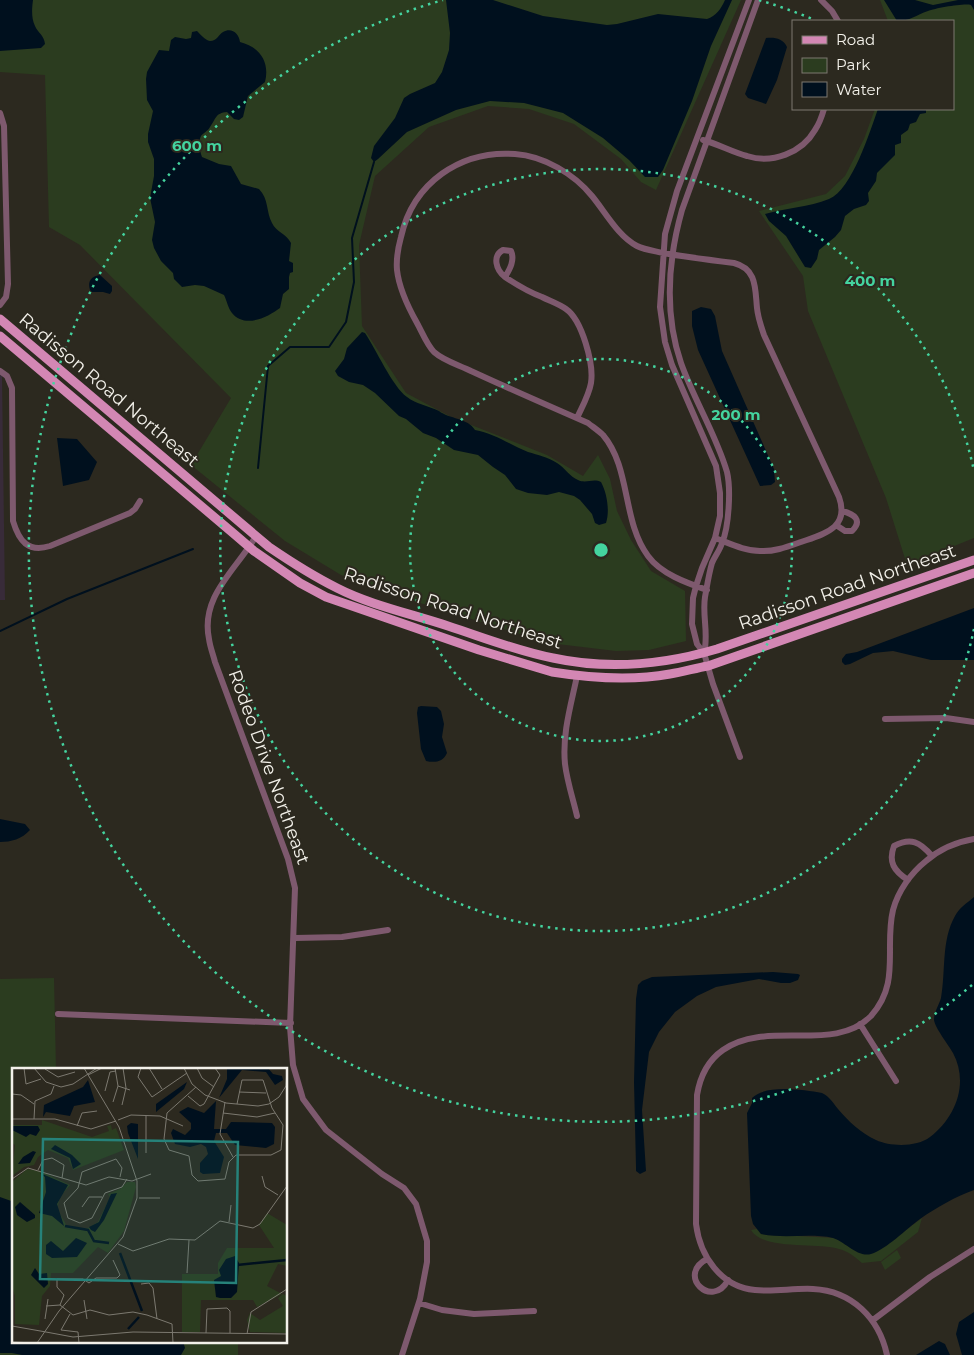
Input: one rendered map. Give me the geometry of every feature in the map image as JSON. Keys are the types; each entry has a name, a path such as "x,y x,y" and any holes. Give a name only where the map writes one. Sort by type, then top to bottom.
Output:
{"main road":[{"name":"Radisson Road Northeast","path":"0,319 269,547 300,568 338,589 512,647 551,658 596,664 633,665 656,663 704,653 974,560"},
{"name":"Radisson Road Northeast","path":"0,336 249,547 300,583 326,597 479,650 552,672 577,676 634,678 671,674 708,666 974,573"}],"street":[{"path":"740,757 713,684 704,653 697,644 692,624 693,598 702,568 715,538 720,508 716,466 672,365 665,342 660,307 665,234 677,191 749,0"},
{"path":"704,653 707,642 704,610 707,590 712,564 723,541 730,497 727,472 681,363 674,337 668,289 673,242 682,210 758,0"},
{"path":"821,0 832,11 837,20"},
{"path":"698,138 747,156 777,158 795,150 810,138 819,123 824,110"},
{"path":"0,113 4,126 8,284 6,296 0,306"},
{"path":"707,590 675,577 660,568 648,557 638,538 628,509 619,469 611,447 602,434 588,423 479,375 440,356 433,350 411,311 402,290 397,271 397,253 405,220 413,203 427,186 446,171 464,161 495,153 530,156 569,174 590,194 627,239 638,247 663,253 741,265 751,274 754,282 758,316 764,335 839,497 842,511 836,525 826,534 778,550 750,550 715,538"},
{"path":"505,277 515,284 564,307 573,314 578,323 592,374 588,394 577,418"},
{"path":"0,371 7,376 12,388 14,521 16,532 21,541 34,548 42,549 130,514 135,510 140,501"},
{"path":"836,525 845,531 852,532 856,528 857,522 855,517 851,513 842,511"},
{"name":"Rodeo Drive Northeast","path":"256,536 221,584 212,603 208,616 208,638 215,662 288,859 295,888 291,1023 293,1065 303,1099 326,1130 382,1174 404,1188 416,1204 427,1241 427,1262 419,1303 402,1355"},
{"path":"577,676 564,752 567,778 577,816"},
{"path":"885,719 946,718 974,722"},
{"path":"887,1355 884,1341 873,1320 855,1304 836,1294 823,1290 756,1290 746,1288 728,1280 707,1259 699,1241 696,1224 697,1095 703,1072 716,1055 734,1043 751,1037 830,1035 840,1033 860,1024 877,1008 887,990 893,910 897,898 908,880 915,870 932,856 955,843 974,839"},
{"path":"908,880 898,873 892,862 891,856 894,846 904,841 917,843 932,856"},
{"path":"295,938 342,936 388,930"},
{"path":"58,1014 291,1023"},
{"path":"860,1024 896,1081"},
{"path":"873,1320 930,1277 974,1249"},
{"path":"707,1259 698,1265 696,1269 695,1276 700,1287 705,1291 717,1291 722,1289 728,1280"},
{"path":"419,1303 442,1310 474,1314 534,1311"}],"shaded area":[{"path":"0,375 2,376 5,600 0,600"}],"green space":[{"path":"0,0 741,0 656,190 641,182 621,159 574,124 529,109 488,106 429,127 375,176 359,245 362,326 406,393 451,417 547,455 583,476 598,455 610,479 617,511 631,540 651,571 685,591 686,641 649,650 616,651 549,643 417,602 341,575 285,541 191,465 231,398 80,245 49,227 45,75 0,72"},
{"path":"880,0 974,0 974,538 907,565 886,498 808,311 803,276 759,211 826,194 845,176 864,139 875,110 954,110 954,20 888,20"},
{"path":"54,978 56,1068 12,1068 12,1342 238,1342 238,1355 0,1355 0,979"},
{"path":"922,1218 918,1232 881,1261 862,1263 851,1254 842,1250 767,1241 757,1237 751,1230 757,1229 761,1234 835,1238 870,1254"},
{"path":"897,1250 901,1258 885,1270 881,1262"}],"water":[{"path":"0,0 33,0 32,13 34,23 45,44 41,48 0,51"},
{"path":"446,0 493,0 543,16 607,25 658,14 707,19 718,12 725,0 732,0 711,46 692,101 663,170 658,177 645,177 629,160 603,138 563,113 524,103 490,101 456,110 407,132 374,162 371,158 374,146 395,118 404,98 435,83 442,72 449,50 450,33"},
{"path":"884,0 915,0 933,5 958,0 974,0 974,10 971,5 950,6 928,11 906,20 896,20"},
{"path":"229,30 232,31 238,36 240,42 247,44 258,52 265,62 265,82 248,96 243,117 239,120 234,119 227,112 220,114 201,136 199,144 202,157 219,164 231,166 241,184 259,189 266,201 270,219 274,226 291,243 289,261 293,263 293,272 290,273 289,277 289,289 283,294 280,308 256,320 250,321 237,318 232,313 224,295 204,286 182,287 174,279 173,273 161,261 152,240 155,222 150,198 154,176 154,159 148,142 148,134 153,111 147,100 147,72 159,50 169,51 171,40 175,37 191,38 192,32 197,31 210,41 214,40 221,33"},
{"path":"766,38 778,39 787,47 777,80 766,104 748,98 745,94"},
{"path":"878,110 926,110 926,113 920,114 916,122 910,124 908,130 901,135 901,143 895,145 895,155 877,173 876,181 868,193 869,201 866,205 854,209 845,216 841,230 819,250 817,259 811,268 805,267 786,236 769,221 765,214 829,199 845,184 853,172"},
{"path":"100,275 112,286 110,294 92,292 90,290 89,284 91,280 95,276"},
{"path":"701,307 711,309 715,316 722,351 774,469 775,482 771,485 760,486 698,350 692,326 692,311"},
{"path":"362,332 365,333 396,385 407,397 468,423 475,430 550,459 578,480 601,482 607,502 608,513 606,523 599,525 595,523 592,514 574,496 559,492 547,495 528,493 516,489 505,475 478,455 454,450 436,438 423,433 406,419 399,416 375,393 363,385 349,382 338,376 335,371 344,359 347,348"},
{"path":"57,438 77,439 97,462 89,480 63,486"},
{"path":"974,608 974,660 931,660 893,651 873,653 850,664 845,665 842,662 846,654 857,652"},
{"path":"418,707 437,707 441,711 444,724 442,737 447,753 438,761 426,761 421,749 417,713"},
{"path":"0,819 25,824 30,830 16,839 0,842"},
{"path":"974,897 974,1190 933,1210 890,1243 871,1254 861,1254 833,1238 761,1234 753,1224 751,1216 747,1113 752,1103 752,1098 758,1094 775,1089 822,1093 860,1131 876,1140 896,1145 918,1143 925,1140 947,1120 957,1099 960,1076 958,1064 937,1027 934,1017 941,998 946,946 951,926 959,910"},
{"path":"773,972 800,975 798,980 790,983 759,979 716,987 697,996 675,1012 659,1032 649,1052 642,1110 646,1171 640,1174 636,1171 634,1082 638,985 652,977"},
{"path":"0,1197 12,1201 12,1342 183,1342 185,1348 181,1355 22,1355 0,1353"},
{"path":"974,1312 974,1355 962,1355 956,1334 959,1322"},
{"path":"939,1341 945,1344 950,1355 916,1355"}],"waterway":[{"path":"258,468 268,366 290,347 329,347 346,322 354,282 352,238 374,162"},
{"path":"0,631 67,599 193,549"}]}
